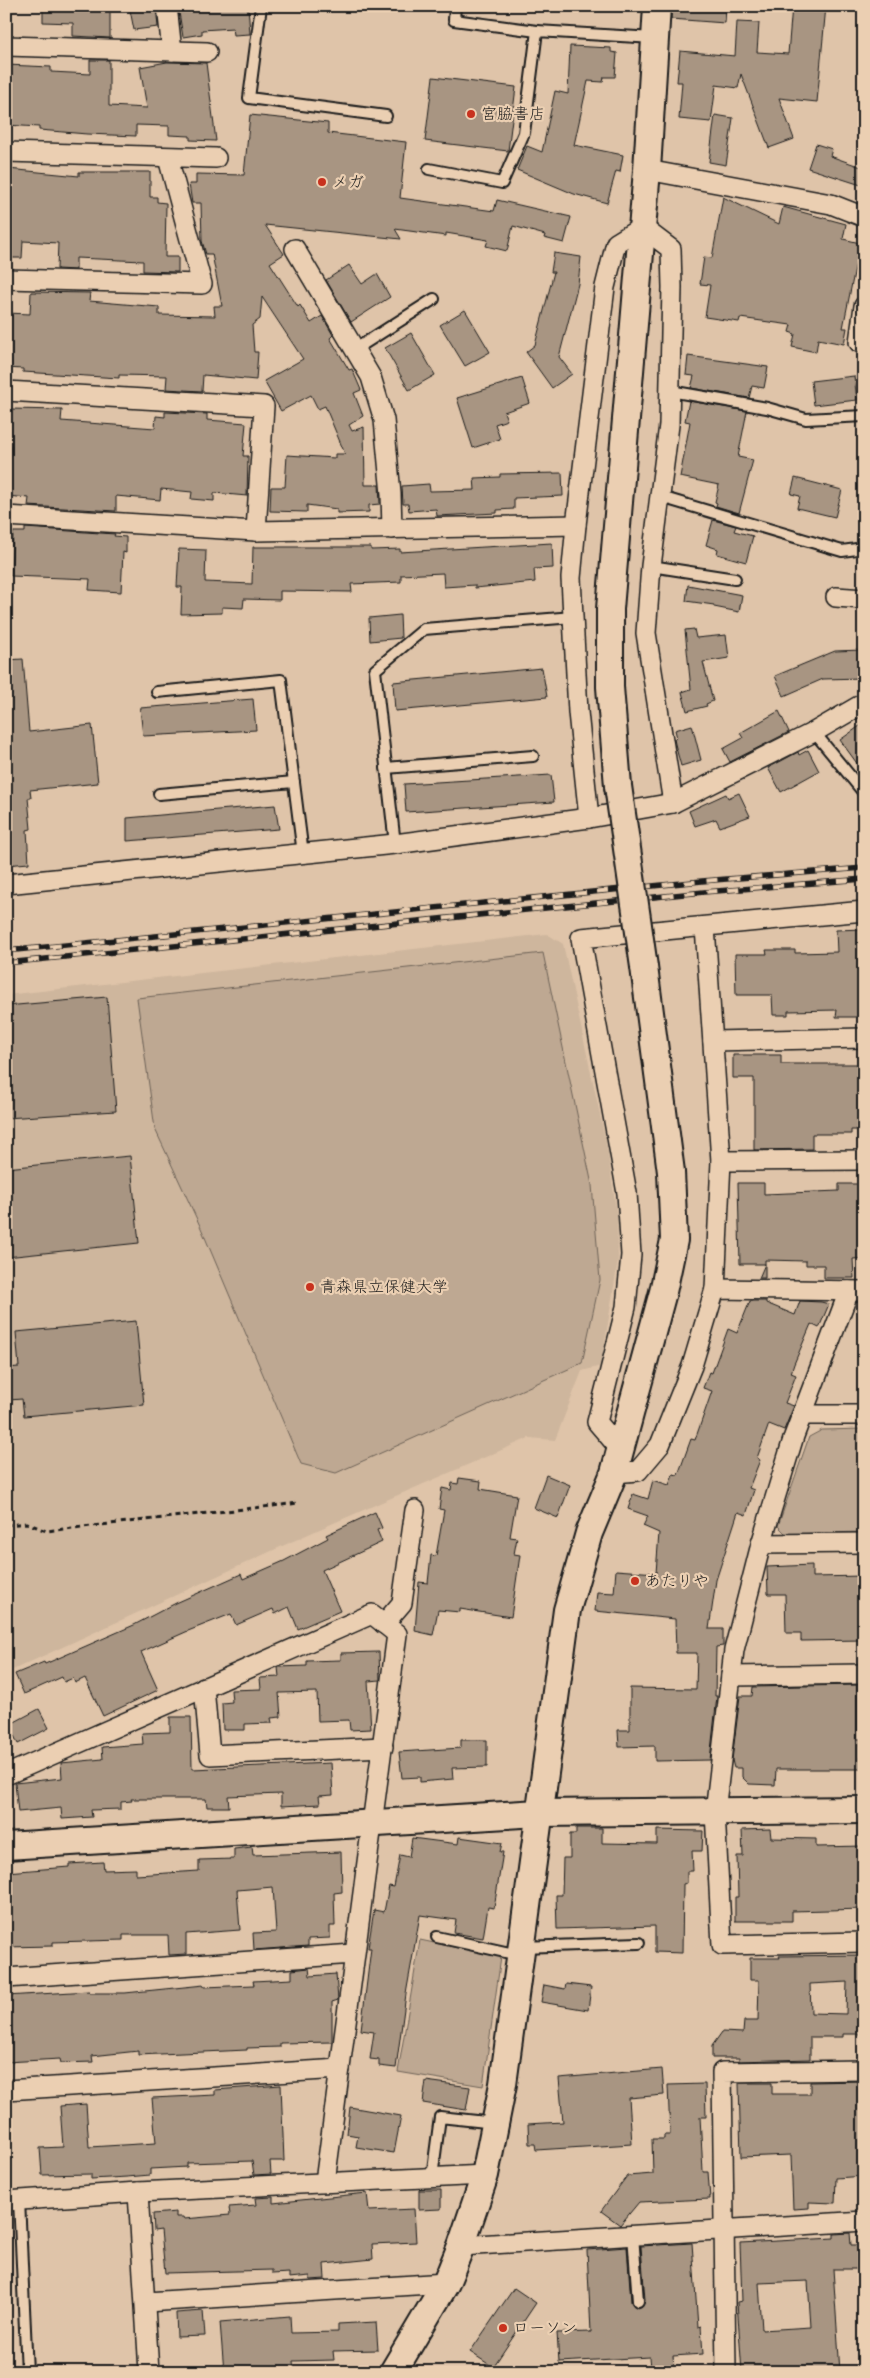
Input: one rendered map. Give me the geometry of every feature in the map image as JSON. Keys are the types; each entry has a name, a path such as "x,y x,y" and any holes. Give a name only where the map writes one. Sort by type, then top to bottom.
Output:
{"street":[{"path":"166,6 172,51"},
{"path":"393,2372 446,2283 461,2246 484,2175 503,2084 538,1813 567,1610 589,1532 617,1461 663,1292 674,1240 671,1172 618,786 610,687 610,609 647,170 656,6"},
{"path":"6,46 207,52"},
{"path":"6,152 216,158"},
{"path":"6,279 202,284 168,158"},
{"path":"647,170 831,204 864,217"},
{"path":"642,227 670,249 672,288 669,425 651,566 646,633 673,803"},
{"path":"588,818 578,712 571,578 605,287 616,243 642,227"},
{"path":"295,249 370,377 384,420 391,494 392,529"},
{"path":"861,334 864,306"},
{"path":"6,391 264,406 256,531"},
{"path":"6,516 256,531 576,525"},
{"path":"836,597 864,599"},
{"path":"6,884 395,844 588,818 673,803 814,732 864,702"},
{"path":"705,927 721,1161 715,1289 692,1366 660,1445 638,1471 617,1461 597,1422 626,1308 631,1254 627,1193 581,938 864,911"},
{"path":"713,1041 864,1038"},
{"path":"721,1161 864,1160"},
{"path":"715,1289 856,1291 802,1415 761,1544 734,1650 715,1812 722,1945 864,1942"},
{"path":"802,1415 864,1415"},
{"path":"384,1624 402,1603 416,1510"},
{"path":"761,1544 864,1543"},
{"path":"6,1775 372,1614 397,1634 354,1954 326,2182"},
{"path":"730,1676 864,1674"},
{"path":"204,1687 210,1755 383,1747"},
{"path":"6,1846 538,1813 864,1810"},
{"path":"6,1978 354,1954"},
{"path":"6,2090 340,2069"},
{"path":"726,2372 722,2072 864,2070"},
{"path":"12,2201 138,2192 484,2175"},
{"path":"138,2192 149,2372"},
{"path":"461,2246 864,2221"},
{"path":"146,2302 446,2283"}],"lane":[{"path":"261,6 249,98 386,116"},
{"path":"455,6 454,20 537,31 655,38"},
{"path":"429,169 502,183 524,133 537,31"},
{"path":"354,350 434,299"},
{"path":"670,391 767,408 806,419 864,416"},
{"path":"661,497 842,551 864,548"},
{"path":"651,566 735,578"},
{"path":"395,844 375,670 424,630 573,617"},
{"path":"157,692 281,680 303,854"},
{"path":"814,732 864,793"},
{"path":"386,768 533,756"},
{"path":"159,794 294,782"},
{"path":"437,1937 520,1951 639,1943"},
{"path":"432,2177 440,2117 495,2123"},
{"path":"12,2201 27,2372"},
{"path":"633,2235 638,2301"}],"path":[{"path":"6,1525 27,1523 46,1531 299,1503"}],"shaded area":[{"name":"青森県立保健大学","path":"547,934 563,944 607,1147 617,1215 618,1261 601,1366 582,1371 555,1440 529,1438 313,1532 6,1673 6,995"},
{"path":"543,953 592,1185 600,1280 582,1363 336,1473 301,1464 201,1228 155,1129 137,998"},
{"path":"864,1429 864,1532 786,1534 778,1526 809,1437 822,1430"},
{"path":"420,1940 501,1957 483,2086 398,2072"}],"building":[{"path":"43,6 88,6 88,9 110,10 110,38 73,36 73,23 43,22"},
{"path":"133,6 156,6 158,27 134,30 130,10 134,10"},
{"path":"178,6 248,6 250,34 234,35 233,28 202,30 202,34 183,37"},
{"path":"672,6 726,6 725,23 671,19"},
{"path":"792,6 826,6 817,102 779,98 794,139 769,148 741,74 738,88 716,85 711,122 679,119 682,82 677,82 680,51 735,56 737,22 759,23 757,52 788,54"},
{"path":"570,46 611,48 611,52 617,53 615,77 604,77 603,82 588,81 574,145 623,155 620,172 616,171 607,203 574,194 517,170 527,146 542,152 555,91 568,94"},
{"path":"90,60 109,60 109,106 147,108 140,67 167,62 206,63 216,141 190,140 190,136 169,135 169,126 136,125 136,136 39,130 39,127 6,125 6,65 51,67 51,72 90,74"},
{"name":"宮脇書店","path":"433,77 516,87 508,151 425,141"},
{"path":"250,115 328,123 328,133 406,142 400,198 494,211 497,200 571,217 564,243 544,238 545,235 513,226 507,251 486,246 488,240 446,233 446,236 395,229 401,239 265,225 284,254 270,263 298,307 300,305 311,323 322,316 333,335 330,338 349,370 352,369 361,390 354,393 363,416 349,425 352,431 364,427 365,485 379,485 380,504 369,505 369,512 337,513 337,509 307,505 307,512 270,511 271,487 285,487 287,455 335,458 335,454 345,454 325,406 318,409 311,395 281,411 264,381 303,359 262,297 260,319 252,325 254,352 258,352 256,380 203,375 202,391 166,389 167,376 119,375 119,378 23,372 23,369 6,368 6,313 30,314 31,292 90,293 89,301 159,307 159,315 215,316 214,306 222,306 212,254 206,254 202,241 201,203 192,203 189,184 196,184 196,174 244,175"},
{"path":"715,115 733,118 726,165 709,162"},
{"path":"816,144 832,149 830,156 864,168 864,186 808,168"},
{"path":"8,169 79,176 79,172 150,172 150,197 157,197 157,202 166,203 165,257 178,257 178,272 143,271 143,261 76,258 76,270 57,269 58,243 23,241 22,258 6,258"},
{"path":"723,197 779,224 783,207 846,224 843,239 860,243 843,328 847,328 844,344 818,339 816,352 792,347 795,334 789,332 791,325 740,318 739,322 705,317 710,285 700,284 704,257 712,258"},
{"path":"554,253 581,257 578,284 559,357 572,374 552,388 526,352 535,345 554,272 551,272"},
{"path":"349,265 362,284 377,274 390,297 351,322 326,280"},
{"path":"465,310 490,352 465,366 440,325"},
{"path":"411,333 435,375 409,390 385,348"},
{"path":"688,356 768,367 764,388 752,386 749,398 691,388 694,376 686,375"},
{"path":"854,376 857,400 814,405 811,381"},
{"path":"522,378 530,403 504,412 507,420 495,424 500,439 473,448 457,398"},
{"path":"689,401 747,411 738,457 753,460 739,513 716,506 717,503 715,502 719,485 680,477 690,422 685,421"},
{"path":"10,409 62,410 61,421 155,428 156,416 165,417 165,412 207,414 207,420 246,423 243,456 248,456 247,496 214,493 214,501 191,499 192,492 161,489 160,500 116,496 116,511 28,506 29,498 7,496 11,446 8,446"},
{"path":"562,473 563,496 514,498 514,509 497,510 497,513 437,516 436,509 409,511 408,504 403,504 402,486 429,484 430,491 475,490 474,478 500,477 500,474"},
{"path":"795,478 842,490 835,517 797,508 800,496 791,494"},
{"path":"713,520 736,526 734,531 753,536 746,562 717,554 718,549 706,545"},
{"path":"25,528 115,534 114,536 126,537 126,553 123,552 121,592 89,590 90,579 11,576 13,532 25,532"},
{"path":"552,543 553,568 534,569 535,582 475,588 475,585 444,587 443,573 401,575 401,582 351,584 352,592 280,591 280,600 244,599 243,608 222,607 222,613 181,614 182,587 177,587 179,549 206,550 205,582 252,584 253,547 371,547 371,550 400,549 400,552"},
{"path":"688,585 742,595 739,612 714,607 714,605 686,601"},
{"path":"400,615 401,638 370,641 369,618"},
{"path":"694,629 696,638 726,635 729,658 703,662 713,701 706,704 707,706 687,711 682,692 691,689 685,630"},
{"path":"863,650 863,678 823,679 784,696 775,676 835,651"},
{"path":"23,659 29,732 92,725 98,783 30,790 31,798 28,798 31,829 27,830 29,863 6,865 6,660"},
{"path":"542,668 547,697 395,711 393,682"},
{"path":"253,699 256,730 143,736 140,708"},
{"path":"779,711 789,732 730,762 723,749 743,738 740,733"},
{"path":"864,723 864,773 840,740"},
{"path":"692,725 701,760 681,766 674,739 677,738 675,730"},
{"path":"808,750 819,771 781,792 768,768 798,752 799,755"},
{"path":"551,775 554,802 406,812 404,784"},
{"path":"739,793 750,816 720,827 716,819 695,826 689,811 726,794 728,798"},
{"path":"275,805 279,829 127,841 127,818"},
{"path":"864,929 864,1017 836,1017 837,1010 788,1011 788,1015 773,1015 772,995 736,995 735,954 767,954 766,950 795,950 795,953 837,952 836,930"},
{"path":"107,997 116,1111 6,1118 6,1006"},
{"path":"733,1055 781,1055 781,1064 864,1064 864,1130 851,1130 851,1134 812,1134 812,1149 754,1150 754,1078 733,1078"},
{"path":"130,1156 139,1243 6,1257 6,1168"},
{"path":"738,1183 764,1183 764,1194 839,1191 839,1184 858,1184 860,1231 864,1231 864,1258 853,1259 854,1278 824,1278 824,1265 806,1265 806,1261 765,1260 765,1264 740,1264"},
{"path":"765,1264 765,1278 759,1278"},
{"path":"750,1301 766,1301 766,1303 795,1315 800,1301 829,1304 819,1328 811,1324 794,1364 791,1373 796,1375 785,1403 794,1406 784,1430 769,1424 757,1458 760,1460 749,1488 754,1490 746,1515 738,1512 716,1580 709,1629 723,1629 723,1646 716,1647 715,1696 717,1696 710,1760 655,1761 655,1746 619,1747 618,1730 630,1730 630,1688 696,1689 697,1653 676,1653 675,1619 595,1611 597,1592 614,1593 616,1570 656,1573 659,1533 643,1526 648,1516 628,1509 633,1494 648,1499 653,1480 669,1485 673,1474 678,1475 691,1439 695,1440 712,1391 703,1388 709,1372 712,1373 728,1329 737,1333"},
{"path":"136,1321 144,1405 24,1416 22,1399 9,1400 6,1368 19,1367 16,1332"},
{"path":"546,1475 570,1485 558,1518 534,1508"},
{"path":"459,1478 481,1481 480,1489 517,1495 510,1537 517,1538 514,1554 520,1555 511,1617 460,1609 460,1612 438,1610 433,1635 415,1631 419,1582 428,1583 431,1555 436,1556 444,1510 439,1509 442,1488 451,1490 452,1483 458,1484"},
{"path":"375,1512 382,1528 377,1530 382,1542 322,1570 340,1611 298,1629 289,1607 275,1614 273,1609 236,1625 231,1614 188,1631 141,1652 158,1690 103,1716 85,1678 75,1683 73,1678 64,1682 62,1677 24,1694 15,1674 44,1662 45,1664 134,1625 176,1603 241,1574 243,1579 284,1561 328,1538 326,1535"},
{"path":"812,1565 812,1577 864,1576 864,1640 801,1641 801,1633 786,1633 785,1594 768,1594 767,1567"},
{"path":"379,1652 380,1680 368,1681 371,1729 350,1730 349,1720 318,1721 317,1692 279,1693 281,1717 271,1718 272,1723 245,1724 245,1730 223,1730 222,1703 232,1702 231,1690 261,1689 260,1678 279,1677 278,1667 307,1666 307,1661 341,1660 341,1653"},
{"path":"857,1685 857,1739 861,1739 861,1769 776,1769 775,1785 749,1784 742,1777 742,1768 734,1768 732,1760 740,1696 752,1696 753,1687"},
{"path":"39,1709 49,1728 18,1744 9,1725"},
{"path":"170,1717 191,1717 192,1769 331,1763 333,1795 319,1796 320,1804 281,1806 281,1794 228,1796 229,1807 207,1807 206,1799 131,1799 132,1801 121,1802 121,1809 91,1810 92,1817 62,1819 61,1808 18,1812 15,1783 62,1778 61,1763 103,1759 102,1747 143,1744 142,1733 170,1732"},
{"path":"461,1740 487,1740 487,1767 452,1768 453,1779 420,1782 420,1777 402,1778 399,1752 461,1748"},
{"path":"576,1828 602,1828 602,1843 657,1844 657,1830 703,1831 702,1851 692,1851 693,1871 687,1871 687,1883 683,1884 682,1953 655,1952 655,1926 557,1929 556,1895 562,1895 563,1858 570,1858 570,1834 576,1834"},
{"path":"770,1829 771,1838 816,1839 816,1847 864,1846 864,1909 792,1911 792,1921 735,1921 735,1897 738,1897 737,1856 743,1856 742,1830"},
{"path":"459,1837 502,1843 500,1852 503,1852 494,1908 488,1907 483,1938 454,1933 456,1920 420,1915 406,1994 396,2068 379,2066 379,2060 370,2059 374,2032 361,2030 371,1948 368,1948 374,1910 384,1912 389,1886 394,1887 400,1855 409,1857 412,1838 458,1844"},
{"path":"252,1847 253,1855 341,1852 342,1892 334,1893 335,1926 330,1926 330,1938 308,1939 308,1946 254,1950 253,1933 276,1932 273,1887 237,1890 240,1930 186,1934 186,1954 169,1955 168,1935 123,1935 123,1940 53,1942 53,1946 6,1947 6,1872 103,1862 104,1870 136,1869 136,1875 199,1871 199,1860 234,1859 234,1849"},
{"path":"864,1955 864,2034 843,2034 843,2037 810,2037 810,2059 739,2061 739,2058 712,2058 712,2046 722,2032 743,2033 744,2021 758,2021 759,1980 750,1980 750,1958 780,1958 779,1956","holes":["847,1982 846,2014 811,2013 810,1984"]},
{"path":"309,1968 310,1976 336,1974 338,2000 332,2002 332,2042 280,2043 280,2047 247,2048 247,2050 138,2055 138,2051 92,2056 93,2062 61,2063 60,2059 6,2062 6,1996 89,1991 89,1993 125,1993 204,1985 204,1987 254,1985 253,1981 292,1979 292,1970"},
{"path":"566,1984 591,1987 588,2010 541,2002 544,1985 565,1989"},
{"path":"662,2069 664,2095 629,2098 632,2144 536,2150 535,2144 529,2144 528,2124 563,2122 559,2078"},
{"path":"426,2081 470,2087 466,2110 423,2103"},
{"path":"864,2081 864,2176 836,2178 835,2203 809,2202 809,2208 793,2209 791,2155 741,2157 739,2083 772,2083 772,2094 810,2094 810,2082"},
{"path":"705,2084 706,2117 700,2117 703,2172 708,2172 710,2199 639,2202 620,2225 601,2211 627,2176 653,2174 652,2139 664,2139 664,2135 670,2135 668,2085"},
{"path":"281,2085 284,2161 270,2161 271,2174 254,2175 252,2161 187,2163 187,2167 150,2169 150,2175 127,2177 91,2179 91,2174 42,2175 40,2148 63,2147 60,2106 86,2104 89,2147 156,2143 152,2098 215,2095 215,2090"},
{"path":"350,2107 401,2116 394,2153 356,2147 358,2136 347,2134"},
{"path":"419,2190 441,2190 441,2209 419,2210"},
{"path":"367,2193 369,2211 414,2209 416,2242 372,2244 373,2259 324,2264 325,2279 310,2280 310,2276 289,2278 289,2273 272,2274 272,2270 165,2273 161,2230 154,2231 153,2214 176,2212 176,2217 183,2217 184,2219 230,2215 229,2207 256,2205 255,2198 273,2197 273,2203"},
{"path":"850,2233 851,2245 864,2245 864,2269 833,2269 840,2372 742,2372 737,2302 742,2301 740,2243 834,2238 834,2234","holes":["808,2281 811,2327 762,2330 759,2283"]},
{"path":"692,2243 698,2327 701,2326 703,2354 673,2356 674,2366 651,2368 650,2357 559,2362 557,2333 591,2332 587,2250 627,2247 631,2302 638,2308 642,2306 645,2300 641,2246"},
{"name":"ローソン","path":"514,2288 536,2303 493,2367 470,2352"},
{"path":"203,2311 205,2336 177,2337 176,2313"},
{"path":"290,2316 291,2333 338,2332 338,2324 376,2322 378,2350 333,2351 334,2360 293,2361 294,2372 224,2372 220,2322"}],"railway":[{"path":"6,951 702,881 864,868"},
{"path":"6,963 704,892 864,879"}],"place":[{"name":"宮脇書店","path":"471,114"},
{"name":"メガ","path":"322,182"},
{"name":"青森県立保健大学","path":"310,1287"},
{"name":"あたりや","path":"635,1581"},
{"name":"ローソン","path":"503,2328"}]}
